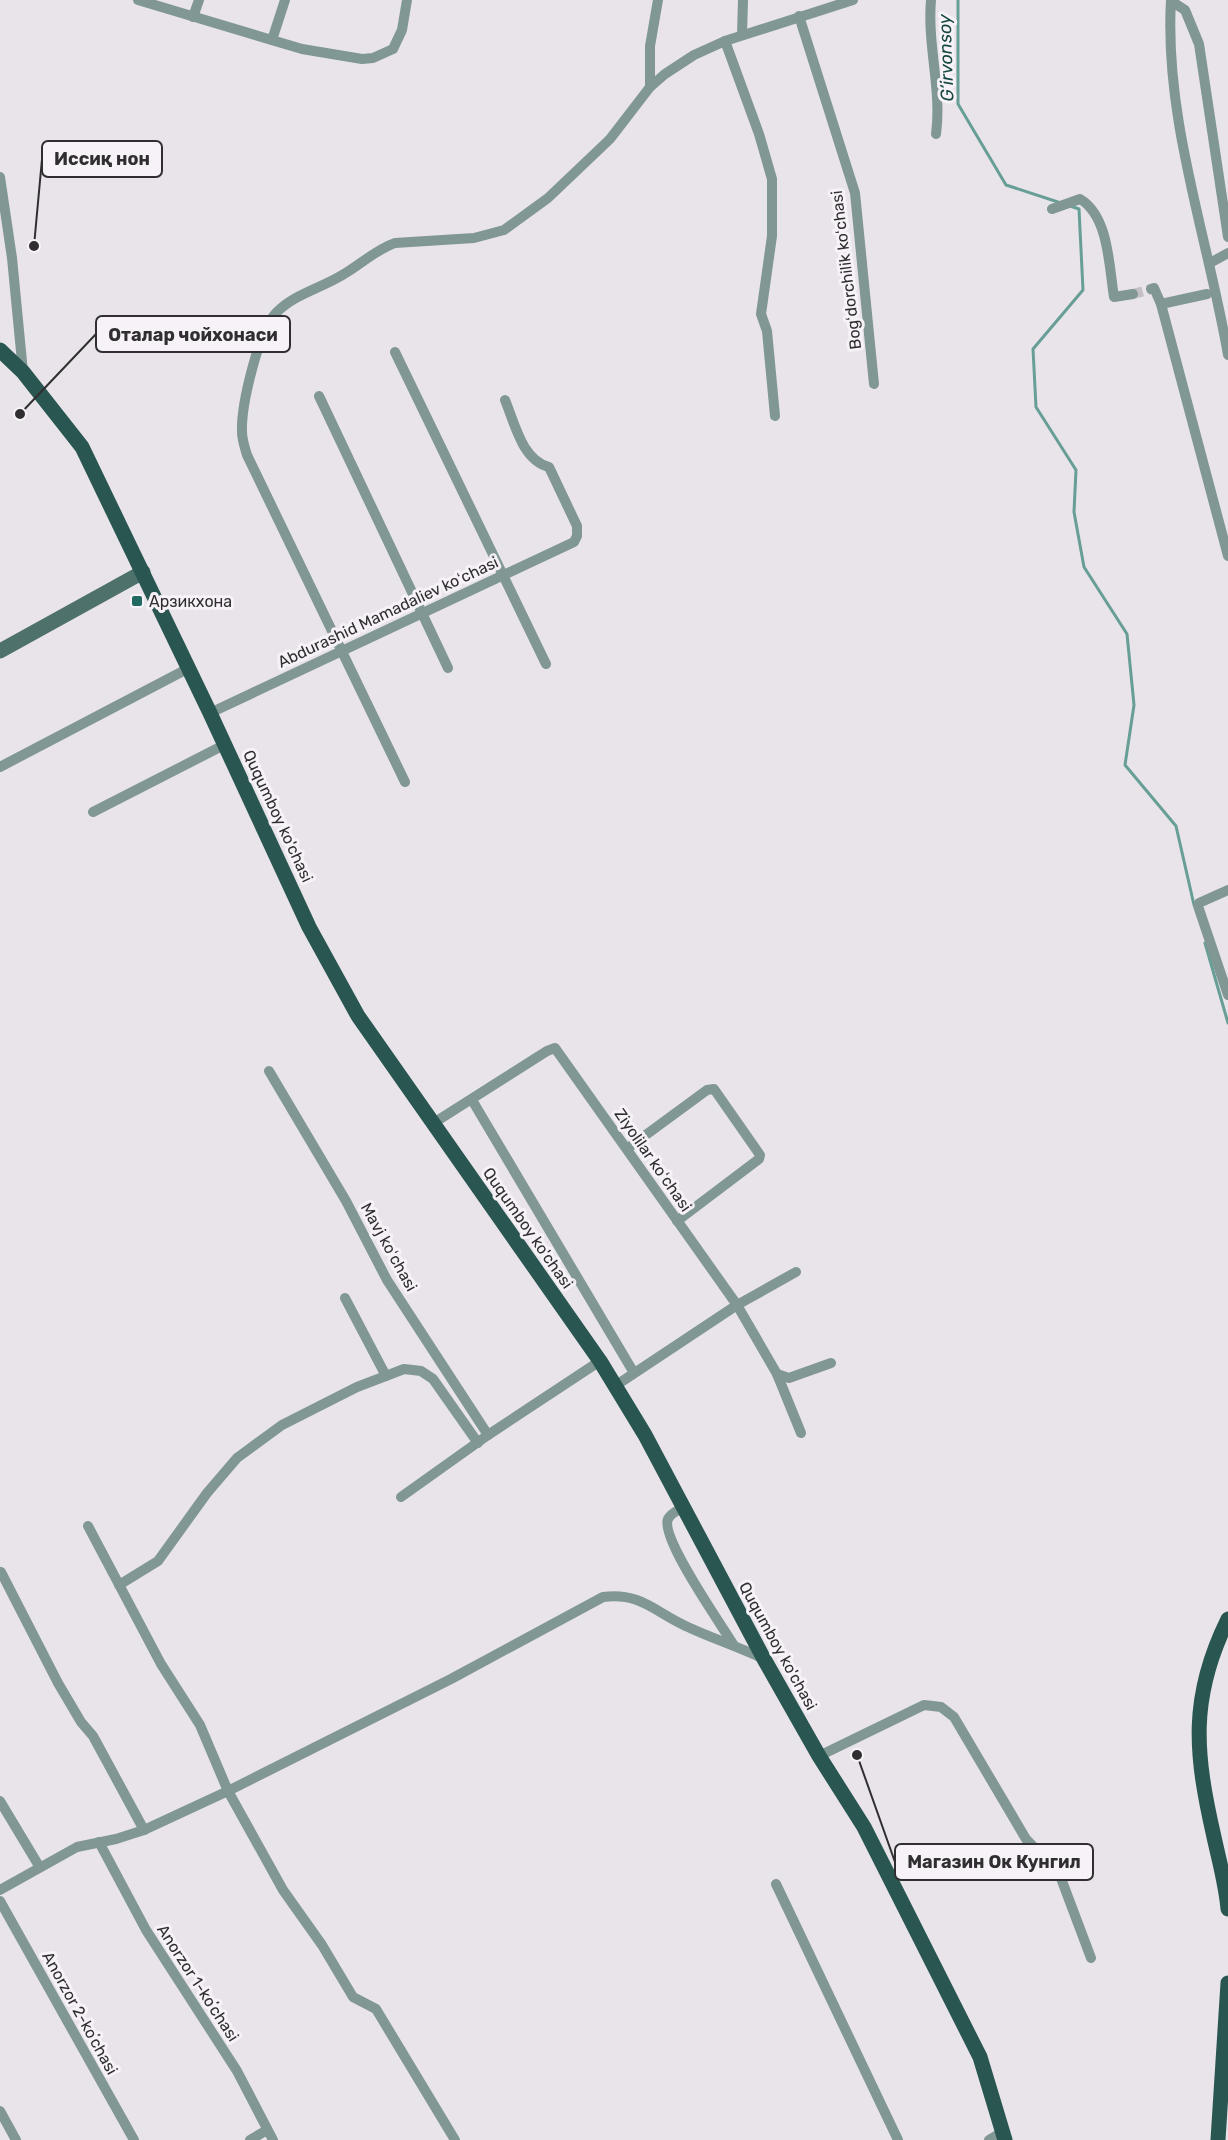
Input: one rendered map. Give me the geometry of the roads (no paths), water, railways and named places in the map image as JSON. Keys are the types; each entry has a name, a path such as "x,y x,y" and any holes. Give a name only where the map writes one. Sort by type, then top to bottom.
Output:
{"main road":[{"name":"Ququmboy ko'chasi","path":"0,350 22,372 82,447 189,668 314,937 358,1016 600,1361 645,1435 764,1659 819,1756 864,1827 980,2057 1004,2136"},
{"path":"1228,1619 1203,1680 1198,1734 1202,1783 1228,1909"},
{"path":"1218,2140 1228,1983"}],"street":[{"path":"138,0 302,49 373,58 393,49 402,30 407,0"},
{"path":"194,17 199,0"},
{"path":"272,40 285,0"},
{"path":"650,87 650,46 658,0"},
{"path":"742,35 743,0"},
{"path":"405,782 247,455 242,435 247,392 267,327 274,314 286,304 332,282 384,247 395,243 483,236 504,230 523,218 610,139 650,87 694,55 725,40 853,0"},
{"path":"931,0 931,34 938,102 936,134"},
{"path":"1228,237 1199,44 1185,10 1171,1 1169,31 1178,117 1228,355"},
{"name":"Bogʻdorchilik koʻchasi","path":"799,16 855,193 874,384"},
{"path":"725,40 759,134 772,179 772,236 761,314 767,331 775,416"},
{"path":"0,177 12,258 22,372"},
{"path":"1052,209 1080,199 1087,204 1102,231 1114,297 1133,294"},
{"path":"1210,263 1228,253"},
{"path":"1151,289 1154,288 1157,291 1161,304 1228,556"},
{"path":"1161,304 1207,294"},
{"path":"395,352 546,664"},
{"path":"319,396 448,668"},
{"name":"Abdurashid Mamadaliev koʻchasi","path":"210,713 574,542 577,536 577,526 549,467 537,464 529,456 505,400"},
{"path":"0,651 143,572"},
{"path":"0,767 189,668"},
{"path":"93,812 224,745"},
{"path":"1228,890 1199,903 1198,906 1228,995"},
{"name":"Ziyolilar koʻchasi","path":"472,1100 555,1048 737,1305 777,1374 801,1433"},
{"name":"Mavj koʻchasi","path":"268,1071 346,1201 387,1280 488,1435"},
{"path":"628,1148 707,1090 714,1089 760,1155 759,1159 677,1221"},
{"path":"432,1124 472,1100 634,1373"},
{"path":"615,1386 737,1305 796,1272"},
{"path":"345,1298 386,1376"},
{"path":"401,1497 488,1435 600,1361"},
{"path":"777,1374 789,1378 831,1363"},
{"path":"119,1585 158,1561 221,1475 237,1458 282,1425 357,1387 404,1369 427,1375 478,1443"},
{"path":"682,1508 673,1512 668,1520 667,1531 676,1562 734,1644"},
{"path":"88,1526 161,1664 200,1725 228,1791 283,1890 322,1945 353,1997 376,2009 455,2140"},
{"path":"0,1572 58,1683 81,1722 93,1736 144,1830"},
{"path":"0,1890 39,1866 77,1847 144,1830 228,1791 451,1679 603,1597 621,1595 638,1598 688,1628 734,1644 764,1659"},
{"path":"819,1756 924,1706 941,1707 954,1717 1026,1839 1059,1872 1091,1958"},
{"path":"0,1801 39,1866"},
{"name":"Аnorzor 1-koʼchasi","path":"99,1842 146,1930 237,2071 270,2135"},
{"path":"776,1884 898,2140"},
{"name":"Аnorzor 2-koʼchasi","path":"0,1901 134,2140"},
{"path":"0,2111 16,2140"},
{"path":"250,2140 270,2135"},
{"path":"989,2140 1004,2136"}],"waterway":[{"name":"G‘irvonsoy","path":"958,0 958,104 1006,185 1061,203"},
{"name":"G‘irvonsoy","path":"1070,206 1079,209 1083,290 1033,349 1036,407 1076,470 1074,512 1084,567 1127,634 1134,705 1125,765 1176,826 1194,905"},
{"name":"G‘irvonsoy","path":"1205,943 1228,1023"}],"tunnel":[{"path":"1133,294 1151,289"}],"place":[{"name":"Иссиқ нон","path":"34,246"},
{"name":"Оталар чойхонаси","path":"20,414"},
{"name":"Арзикхона","path":"137,601"},
{"name":"Магазин Ок Кунгил","path":"857,1755"}]}
